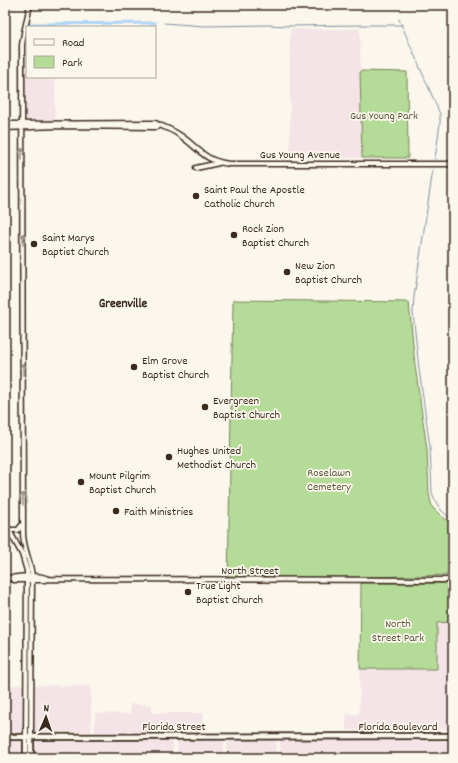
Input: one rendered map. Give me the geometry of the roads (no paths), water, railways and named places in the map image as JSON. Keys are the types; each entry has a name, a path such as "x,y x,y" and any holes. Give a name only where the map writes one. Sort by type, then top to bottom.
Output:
{"main road":[{"path":"26,758 29,736"},
{"path":"29,736 31,758"},
{"name":"Florida Street","path":"5,737 344,736"},
{"name":"Florida Boulevard","path":"344,736 453,736"}],"street":[{"path":"29,736 30,562 24,546 23,525 22,125 23,41 30,5"},
{"name":"Gus Young Avenue","path":"5,124 156,127 160,125 177,132 199,152 220,163 241,165 453,164"},
{"name":"Gus Young Avenue","path":"5,128 22,125"},
{"path":"196,168 220,163"},
{"path":"5,523 19,547 30,578"},
{"path":"9,530 18,530 23,525"},
{"path":"19,577 24,574 26,568"},
{"name":"North Street","path":"10,578 14,580 44,577 48,579 453,580"},
{"name":"North Street","path":"5,578 30,578"}],"waterway":[{"path":"399,19 440,114 435,159"},
{"path":"30,24 155,23"},
{"path":"164,23 204,26 402,25"},
{"path":"433,169 414,297 413,313 430,447 432,493 441,510 453,521"}],"place":[{"name":"Saint Paul the Apostle Catholic Church","path":"196,196"},
{"name":"Rock Zion Baptist Church","path":"234,235"},
{"name":"Saint Marys Baptist Church","path":"34,244"},
{"name":"New Zion Baptist Church","path":"287,272"},
{"name":"Elm Grove Baptist Church","path":"134,367"},
{"name":"Evergreen Baptist Church","path":"205,407"},
{"name":"Hughes United Methodist Church","path":"169,457"},
{"name":"Mount Pilgrim Baptist Church","path":"81,482"},
{"name":"Faith Ministries","path":"116,511"},
{"name":"True Light Baptist Church","path":"188,592"}],"district":[{"name":"Greenville","path":"123,302"}],"park label":[{"name":"Gus Young Park","path":"384,115"},
{"name":"Roselawn Cemetery","path":"329,479"},
{"name":"North Street Park","path":"398,630"}]}
